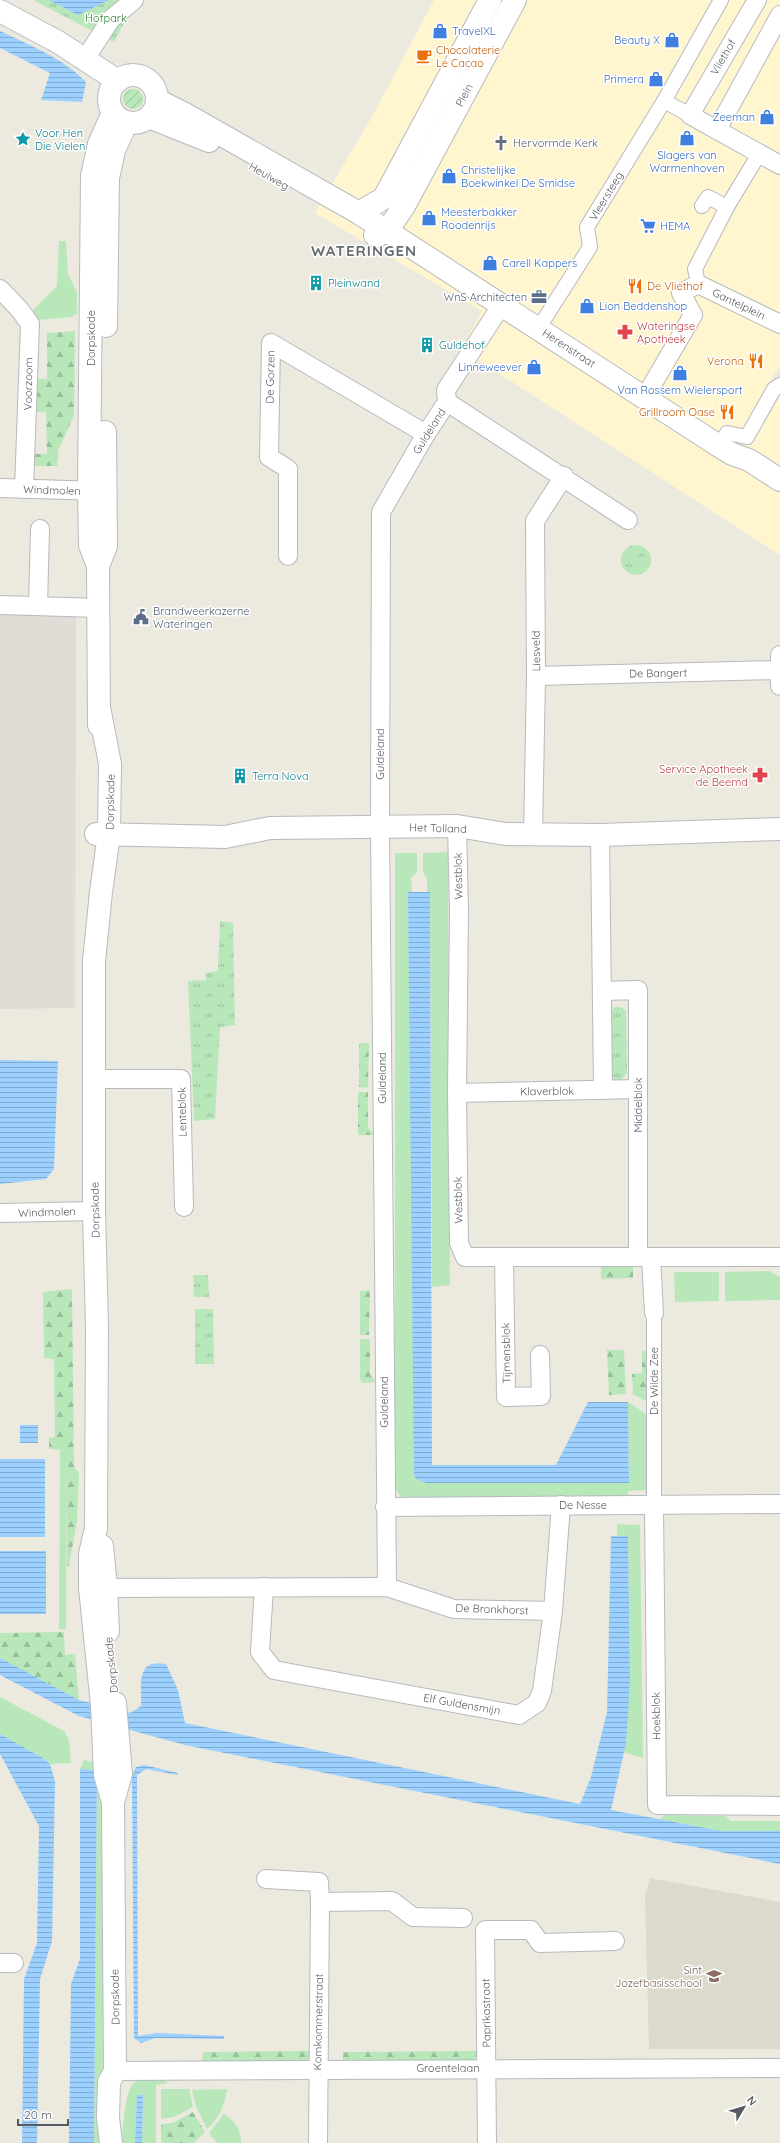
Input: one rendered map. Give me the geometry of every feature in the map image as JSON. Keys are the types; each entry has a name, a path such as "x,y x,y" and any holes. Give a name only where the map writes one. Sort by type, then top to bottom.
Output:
{"main road":[{"name":"Plein","path":"359,213 384,198 490,0"},
{"name":"Plein","path":"388,231 413,189 515,0"},
{"path":"0,11 85,59 118,81"},
{"path":"130,76 144,78 154,87 153,109 141,122 120,118 110,105 112,88 118,81 130,76"},
{"name":"Heulweg","path":"153,109 185,114 359,213"},
{"name":"Heulweg","path":"153,109 350,224 377,236 388,231"},
{"name":"Dorpskade","path":"112,2143 108,2118 109,2082 115,2071 113,1802 121,1774 110,1716 108,1650 98,1588 104,1553 96,1528 97,1305 94,1211 94,961 103,834 110,764 100,712 100,608 98,566 106,546 97,491 108,178 120,118"},
{"path":"394,179 398,188 404,192 413,189"},
{"name":"Herenstraat","path":"359,213 719,446 749,460 780,480"},
{"name":"Het Tolland","path":"103,834 225,836 270,828 457,826 506,834 533,835 600,835 780,829"}],"street":[{"path":"85,59 111,19 134,0"},
{"path":"722,0 664,101 780,165"},
{"name":"Vliethof","path":"690,115 757,0"},
{"path":"717,130 780,15"},
{"name":"Vleersteeg","path":"538,329 590,247 587,227 635,146 664,101"},
{"path":"645,397 693,315 681,293 698,284 694,269 727,207 759,154"},
{"path":"702,206 708,197 727,207"},
{"name":"Gantelplein","path":"698,284 780,324"},
{"name":"Voorzoom","path":"0,290 20,310 30,324 24,489"},
{"name":"Guldeland","path":"387,1587 385,1507 380,827 381,512 426,434 447,402 446,390 501,306"},
{"name":"De Gorzen","path":"288,556 288,469 269,457 271,343 426,434"},
{"path":"719,446 727,433 747,437 774,389 780,385"},
{"path":"447,402 564,476 628,520"},
{"name":"Liesveld","path":"533,835 536,676 535,521 564,476"},
{"name":"Windmolen","path":"0,488 97,491"},
{"path":"38,606 40,529"},
{"path":"0,605 100,608"},
{"name":"De Bangert","path":"536,676 780,670"},
{"name":"Westblok","path":"457,826 459,910 457,1093 459,1244 465,1258 780,1257"},
{"path":"600,835 603,1090"},
{"name":"Middelblok","path":"602,990 638,990 638,1089 645,1257"},
{"name":"Lenteblok","path":"95,1079 181,1079 184,1207"},
{"name":"Klaverblok","path":"457,1093 638,1089"},
{"name":"Windmolen","path":"0,1213 94,1211"},
{"name":"Tijmensblok","path":"504,1257 506,1397 541,1396 540,1355"},
{"name":"De Wilde Zee","path":"645,1257 654,1314 654,1505"},
{"name":"De Nesse","path":"385,1507 780,1504"},
{"name":"Elf Guldensmijn","path":"264,1587 260,1652 274,1670 519,1715 537,1703 542,1691 553,1611 561,1505"},
{"name":"Hoekblok","path":"654,1505 657,1805 780,1806"},
{"path":"98,1588 387,1587"},
{"name":"De Bronkhorst","path":"387,1587 454,1609 553,1611"},
{"name":"Komkommerstraat","path":"266,1879 319,1882 318,2143"},
{"path":"320,1902 392,1901 413,1918 463,1918"},
{"name":"Paprikastraat","path":"487,2143 484,1930 531,1930 540,1943 615,1941"},
{"name":"Groentelaan","path":"115,2071 318,2068 780,2068"}],"shaded area":[{"path":"434,0 780,0 780,366 767,386 780,394 780,555 461,349 482,311 315,213 373,115"},
{"path":"0,613 76,614 75,1008 0,1009"},
{"name":"Sint Jozefbasisschool","path":"650,1878 780,1902 780,2049 649,2049 645,1895"}],"green space":[{"name":"Hofpark","path":"33,0 136,0 114,42"},
{"path":"133,89 140,92 143,99 140,106 133,109 126,106 123,99 126,92"},
{"path":"59,241 66,241 68,274 77,293 77,314 71,317 38,320 33,310 57,286"},
{"path":"75,331 74,415 58,451 57,466 33,466 34,454 47,454 46,412 34,412 34,379 47,379 47,333"},
{"path":"636,545 647,549 651,560 647,571 636,575 625,571 621,560 625,549"},
{"path":"448,852 450,1285 432,1287 430,892 427,892 427,878 423,872 423,853"},
{"path":"395,853 417,853 417,872 411,878 412,892 408,892 418,1480 426,1483 629,1483 628,1402 648,1415 650,1493 645,1493 645,1490 628,1491 628,1496 402,1499 395,1488"},
{"path":"220,921 233,923 235,1025 220,1027 215,1119 194,1121 188,981 206,980 206,973 218,971"},
{"path":"615,1007 621,1007 626,1011 627,1073 622,1079 615,1080 611,1074 610,1012"},
{"path":"359,1043 369,1043 368,1088 359,1087"},
{"path":"358,1092 368,1092 368,1127 374,1135 358,1135"},
{"path":"633,1266 633,1278 601,1279 601,1267"},
{"path":"769,1271 780,1277 780,1300 725,1301 725,1272"},
{"path":"674,1272 719,1272 719,1301 675,1302"},
{"path":"193,1275 208,1275 209,1297 194,1297"},
{"path":"72,1289 74,1467 79,1473 77,1520 69,1566 67,1566 67,1450 49,1449 49,1438 55,1437 54,1359 44,1358 43,1292"},
{"path":"370,1290 369,1335 360,1335 360,1291"},
{"path":"195,1309 213,1309 214,1364 195,1364"},
{"path":"360,1339 370,1339 370,1374 376,1382 362,1383 360,1379"},
{"path":"607,1350 624,1350 626,1394 609,1395"},
{"path":"648,1350 649,1403 633,1394 632,1374 642,1373 642,1351"},
{"path":"60,1450 67,1450 66,1629 59,1629"},
{"path":"617,1524 640,1525 643,1758 623,1752 630,1679 628,1536 617,1536"},
{"path":"64,1632 65,1655 75,1654 79,1700 0,1658 0,1633"},
{"path":"0,1697 64,1731 69,1740 71,1763 50,1764 43,1758 0,1734"},
{"path":"84,1760 99,1764 105,1806 102,2143 94,2143 97,1770 80,1769"},
{"path":"665,1815 726,1816 731,1821 780,1821 780,1831 722,1831 660,1819"},
{"path":"312,2051 311,2057 303,2064 202,2064 203,2052"},
{"path":"479,2051 472,2063 343,2064 343,2052"},
{"path":"161,2079 168,2083 156,2085 156,2143 142,2143 143,2096 137,2095 135,2143 122,2143 125,2109 132,2085 139,2080"},
{"path":"161,2089 189,2089 193,2107 174,2117 161,2119"},
{"path":"227,2089 221,2111 207,2129 196,2106 192,2090"},
{"path":"193,2112 205,2132 194,2143 161,2143 161,2124 173,2123"},
{"path":"224,2114 237,2126 241,2143 217,2143 209,2133"}],"water":[{"path":"49,0 109,0 78,15"},
{"path":"0,31 56,59 77,73 86,82 82,102 41,100 50,73 0,48"},
{"path":"408,892 430,892 432,1465 556,1465 588,1402 628,1402 629,1483 426,1483 418,1480 414,1476"},
{"path":"0,1060 58,1061 54,1169 46,1179 0,1184"},
{"path":"20,1425 38,1425 38,1443 20,1443"},
{"path":"0,1459 45,1459 45,1537 0,1537"},
{"path":"611,1536 628,1536 630,1679 626,1743 611,1810 722,1831 780,1831 780,1864 185,1745 79,1716 0,1675 0,1658 79,1700 130,1713 141,1706 141,1682 145,1669 149,1665 156,1663 166,1664 178,1690 185,1723 580,1804 591,1777 607,1712"},
{"path":"0,1551 46,1551 46,1614 0,1614"},
{"path":"0,1734 43,1758 50,1764 55,1781 52,1941 40,1979 37,2143 22,2143 24,1979 37,1943 39,1826 0,1754"},
{"path":"144,1765 178,1773 178,1775 146,1769 137,1775 138,2036 157,2033 224,2036 224,2039 155,2038 141,2043 134,2038 132,1776 136,1767"},
{"path":"80,1769 97,1770 94,2143 69,2143 71,1984 80,1959"},
{"path":"137,2095 143,2095 142,2143 135,2143"}],"place":[{"name":"TravelXL","path":"440,31"},
{"name":"Beauty X","path":"672,40"},
{"name":"Chocolaterie Le Cacao","path":"424,56"},
{"name":"Primera","path":"656,79"},
{"name":"Zeeman","path":"767,117"},
{"name":"Slagers van Warmenhoven","path":"687,138"},
{"name":"Voor Hen Die Vielen","path":"23,139"},
{"name":"Hervormde Kerk","path":"501,143"},
{"name":"Christelijke Boekwinkel De Smidse","path":"449,176"},
{"name":"Meesterbakker Roodenrijs","path":"429,218"},
{"name":"HEMA","path":"648,226"},
{"name":"Carell Kappers","path":"490,263"},
{"name":"Pleinwand","path":"316,283"},
{"name":"De Vliethof","path":"635,286"},
{"name":"WnS Architecten","path":"539,297"},
{"name":"Lion Beddenshop","path":"587,306"},
{"name":"Wateringse Apotheek","path":"625,332"},
{"name":"Guldehof","path":"427,345"},
{"name":"Verona","path":"756,361"},
{"name":"Linneweever","path":"534,367"},
{"name":"Van Rossem Wielersport","path":"680,373"},
{"name":"Grillroom Oase","path":"727,412"},
{"name":"Brandweerkazerne Wateringen","path":"141,617"},
{"name":"Service Apotheek de Beemd","path":"760,775"},
{"name":"Terra Nova","path":"240,776"},
{"name":"Sint Jozefbasisschool","path":"714,1976"}],"district":[{"name":"WATERINGEN","path":"364,251"}]}
